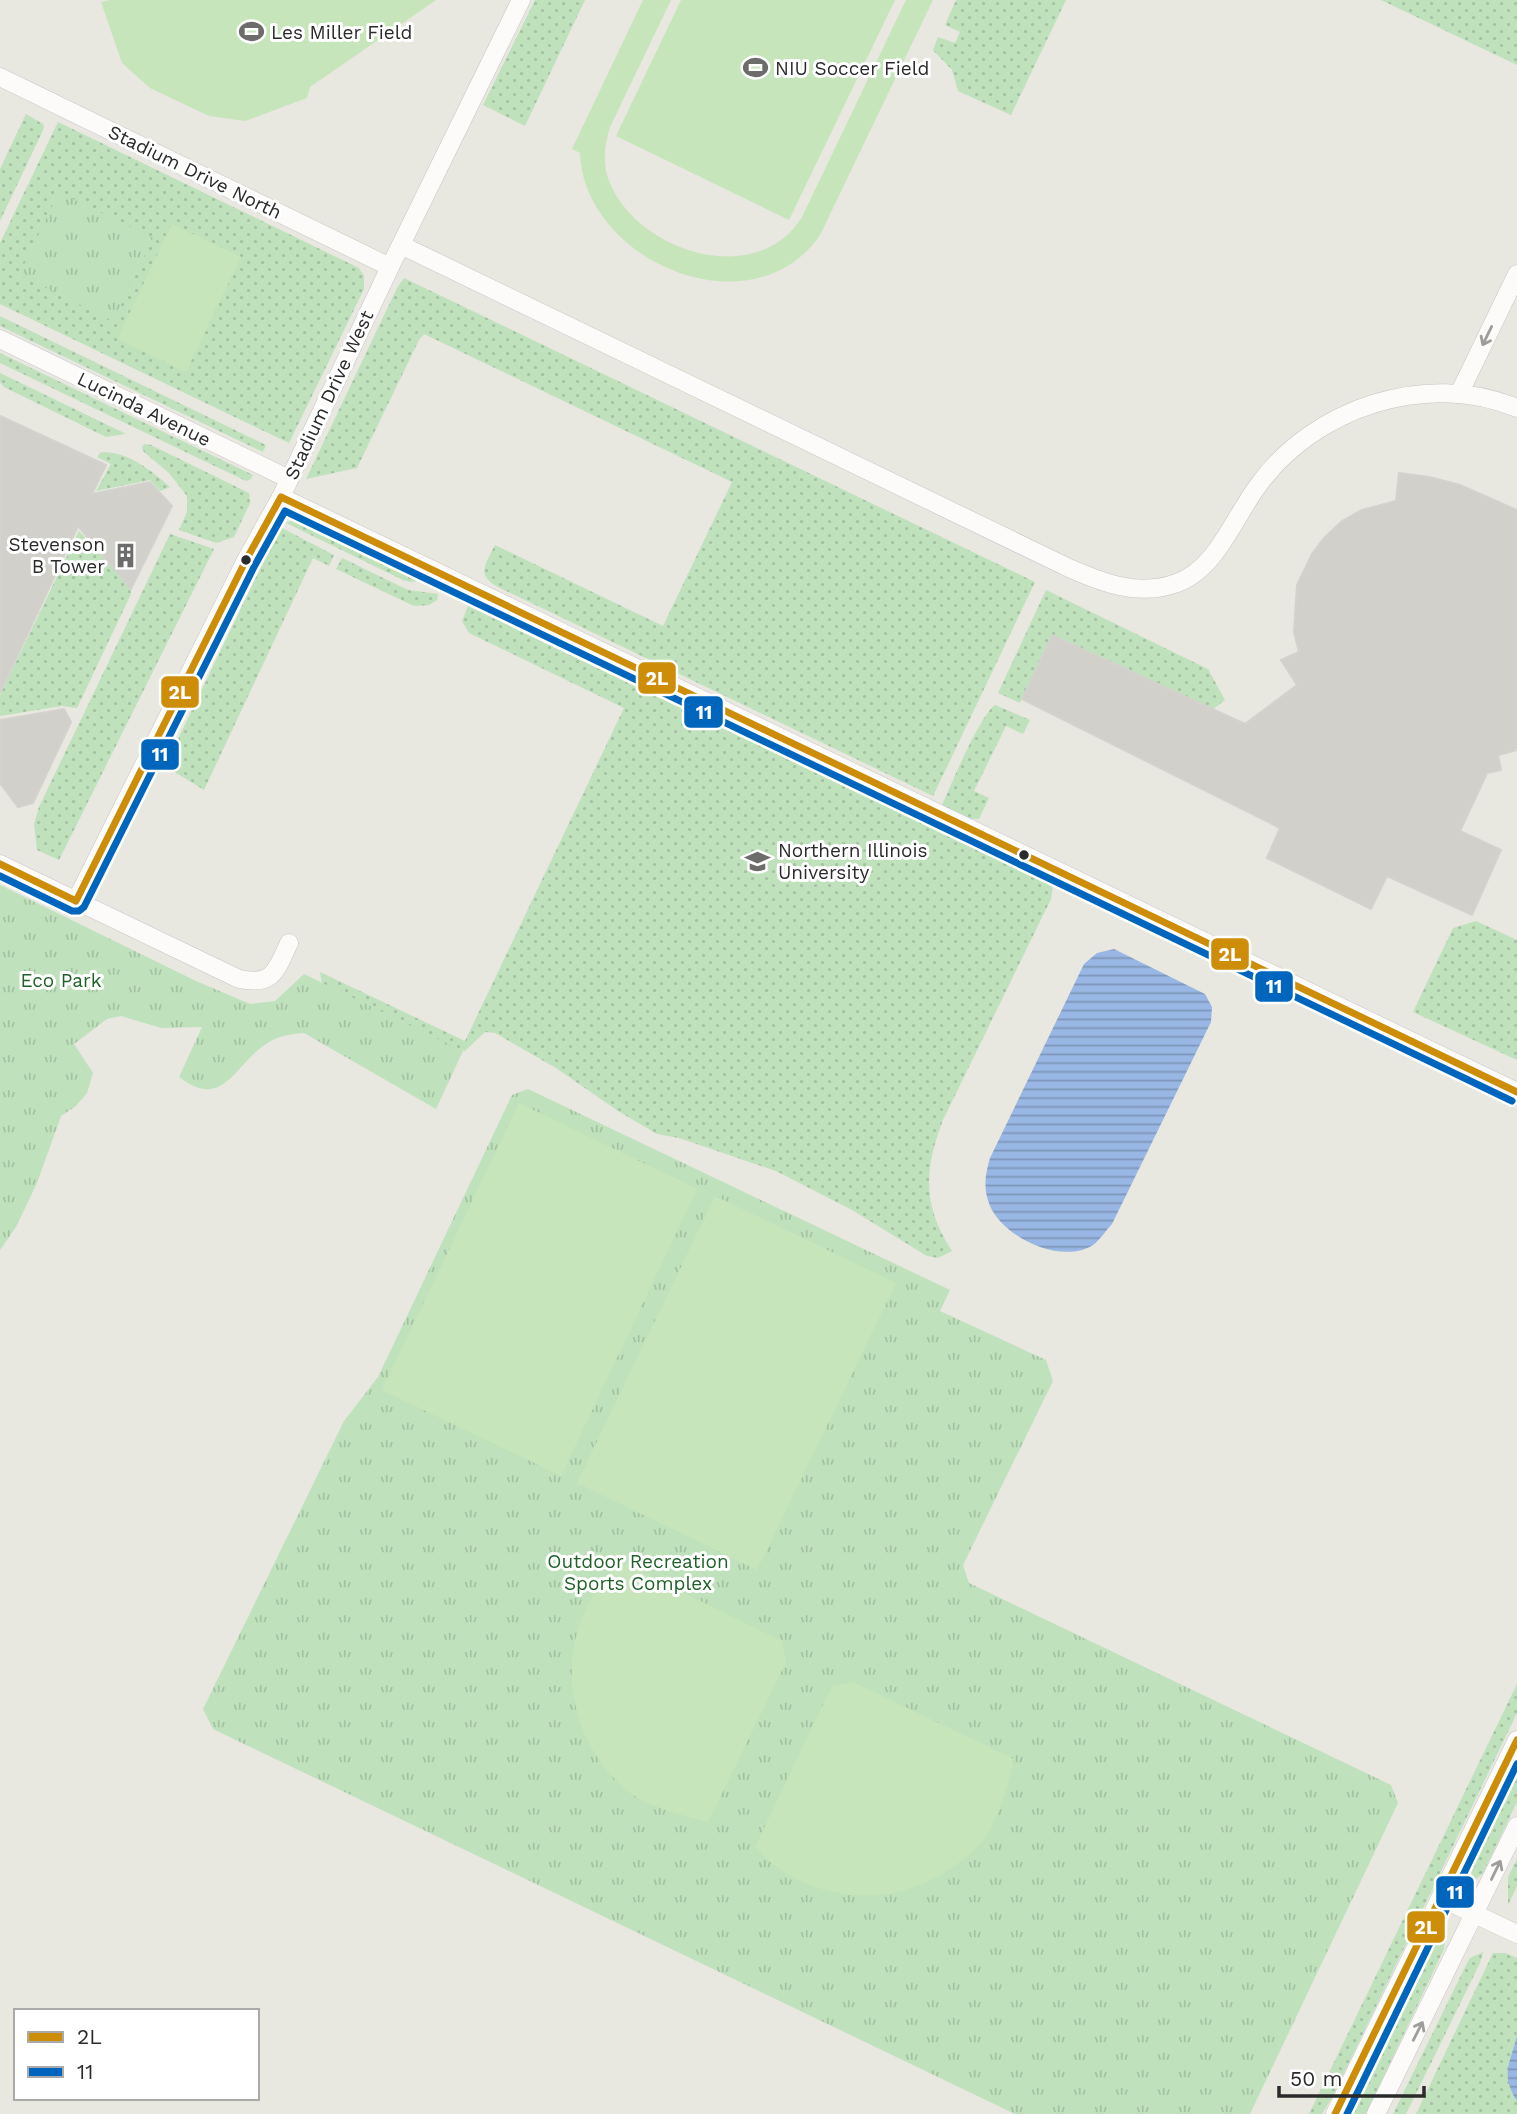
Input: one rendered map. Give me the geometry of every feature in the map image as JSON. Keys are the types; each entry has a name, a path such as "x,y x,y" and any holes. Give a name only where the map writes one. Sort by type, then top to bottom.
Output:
{"street":[{"name":"Stadium Drive West","path":"76,901 246,560 281,498 521,0"},
{"name":"Stadium Drive North","path":"0,77 390,267"},
{"path":"401,245 1110,586 1131,589 1178,583 1197,570 1231,532 1244,505 1273,467 1292,448 1314,432 1371,404 1429,394 1459,394 1517,408"},
{"path":"1459,394 1517,274"},
{"name":"Lucinda Avenue","path":"0,340 289,479"},
{"path":"281,498 1517,1092"},
{"path":"0,864 239,979 256,983 268,979 276,970 289,943"},
{"path":"1335,2114 1517,1740"},
{"path":"1376,2114 1517,1826"},
{"path":"1441,1898 1517,1934"}],"green space":[{"name":"Les Miller Field","path":"436,0 310,87 307,98 245,121 209,116 150,88 122,63 101,2"},
{"path":"535,0 585,0 525,126 483,105"},
{"path":"643,0 671,0 610,127 605,151 607,175 620,201 641,224 667,241 696,252 726,256 755,253 781,240 802,217 906,0 933,0 820,235 791,264 755,279 716,281 676,272 640,253 610,226 589,192 580,153 572,149"},
{"name":"NIU Soccer Field","path":"681,0 895,0 789,220 616,136"},
{"path":"956,0 1066,0 1011,115 958,91 952,70 933,50 938,37 955,43 960,32 945,25"},
{"path":"1381,0 1517,0 1517,65"},
{"path":"26,114 43,124 44,128 0,221 0,169"},
{"path":"58,122 359,268 364,276 364,289 289,443 0,304 0,243"},
{"path":"59,192 153,238 113,321 19,275"},
{"path":"172,224 241,257 186,372 117,339"},
{"path":"404,278 1035,582 933,796 500,588 487,579 485,574 486,564 495,545 663,626 732,482 424,334 357,468 306,479"},
{"path":"0,316 266,445 263,452 0,326"},
{"path":"0,353 253,475 246,481 0,363"},
{"path":"0,373 125,434 106,437 4,387 0,382"},
{"path":"144,444 249,493 250,503 234,537 216,543 179,530 187,512 187,496 169,473 144,452"},
{"path":"105,452 132,459 170,487 160,491 150,480 96,491 111,464 97,457"},
{"path":"293,520 315,526 424,580 403,580 286,523"},
{"path":"280,527 334,555 329,566 313,558 204,790 165,766"},
{"path":"79,531 130,587 131,594 77,708 62,706 0,716 0,695"},
{"path":"170,534 214,549 59,860 37,850 34,824 39,807"},
{"path":"342,558 408,590 438,594 437,600 429,605 414,606 336,569"},
{"path":"1046,590 1208,669 1225,700 1212,710 1053,636 1020,703 998,693"},
{"path":"468,606 1053,886 1051,899 943,1120 932,1155 929,1187 931,1203 942,1234 952,1251 938,1258 927,1256 852,1210 776,1171 679,1138 657,1134 556,1068 495,1033 485,1032 465,1051 458,1050 322,984 320,972 465,1041 624,708 469,633 462,621"},
{"path":"995,705 1030,720 1023,734 1006,726 974,791 989,798 979,819 971,819 942,805 974,736"},
{"name":"Eco Park","path":"0,885 196,981 250,1004 275,1001 304,974 463,1051 436,1109 304,1033 282,1036 268,1043 226,1082 206,1089 194,1086 179,1077 202,1027 161,1028 121,1016 107,1019 74,1044 93,1073 87,1093 76,1106 61,1116 37,1183 16,1227 0,1250"},
{"path":"1476,921 1517,940 1517,1060 1413,1012 1453,928"},
{"name":"Outdoor Recreation Sports Complex","path":"528,1089 950,1290 940,1311 1046,1360 1053,1381 963,1565 969,1583 1391,1785 1398,1803 1250,2114 1015,2114 213,1729 203,1709 344,1421 378,1377 512,1095"},
{"path":"519,1103 697,1189 561,1476 382,1390"},
{"path":"715,1196 896,1283 757,1570 577,1483"},
{"path":"621,1562 782,1641 786,1662 708,1822 675,1813 633,1795 602,1764 586,1736 576,1706 572,1675 574,1644 583,1614 599,1587"},
{"path":"853,1682 1014,1759 999,1810 982,1842 957,1864 933,1879 880,1895 853,1895 800,1881 776,1866 755,1847 832,1686"},
{"path":"1517,1684 1517,1713 1332,2098 1322,2114 1309,2114"},
{"path":"1517,1774 1517,1802 1483,1873 1470,1884 1472,1869"},
{"path":"1517,1859 1517,1886 1508,1905 1508,1877"},
{"path":"1446,1931 1444,1949 1366,2114 1352,2114 1435,1943"},
{"path":"1483,1952 1406,2114 1393,2114 1466,1965 1470,1958"},
{"path":"1493,1953 1505,1953 1517,1958 1517,2114 1416,2114"}],"water":[{"path":"1114,949 1205,994 1212,1007 1211,1022 1112,1224 1093,1245 1066,1252 1050,1250 1021,1238 997,1218 986,1194 987,1170 990,1158 1084,964 1097,953"},
{"path":"1517,2036 1517,2101 1509,2083 1508,2069"}],"building":[{"path":"0,416 106,465 92,494 150,482 172,506 131,589 78,526 0,693"},
{"path":"1399,473 1460,485 1517,510 1517,750 1498,755 1501,770 1487,773 1460,831 1501,850 1472,915 1387,876 1371,909 1267,858 1280,828 1022,699 1052,635 1245,724 1297,685 1281,660 1299,652 1294,632 1297,585 1312,554 1342,521 1362,510 1396,501"},
{"path":"64,709 71,722 33,803 18,807 0,783 0,720"}],"transit line":[{"name":"2L","path":"0,864 76,901 246,560 281,497 1517,1092"},
{"name":"11","path":"0,876 72,911 79,911 84,907 255,565 285,511 1512,1101"},
{"name":"2L","path":"1335,2114 1517,1740"},
{"name":"11","path":"1347,2114 1517,1764"}],"place":[{"name":"Les Miller Field","path":"251,32"},
{"name":"NIU Soccer Field","path":"755,68"},
{"name":"Stevenson B Tower","path":"125,555"},
{"name":"Northern Illinois University","path":"758,861"}]}
